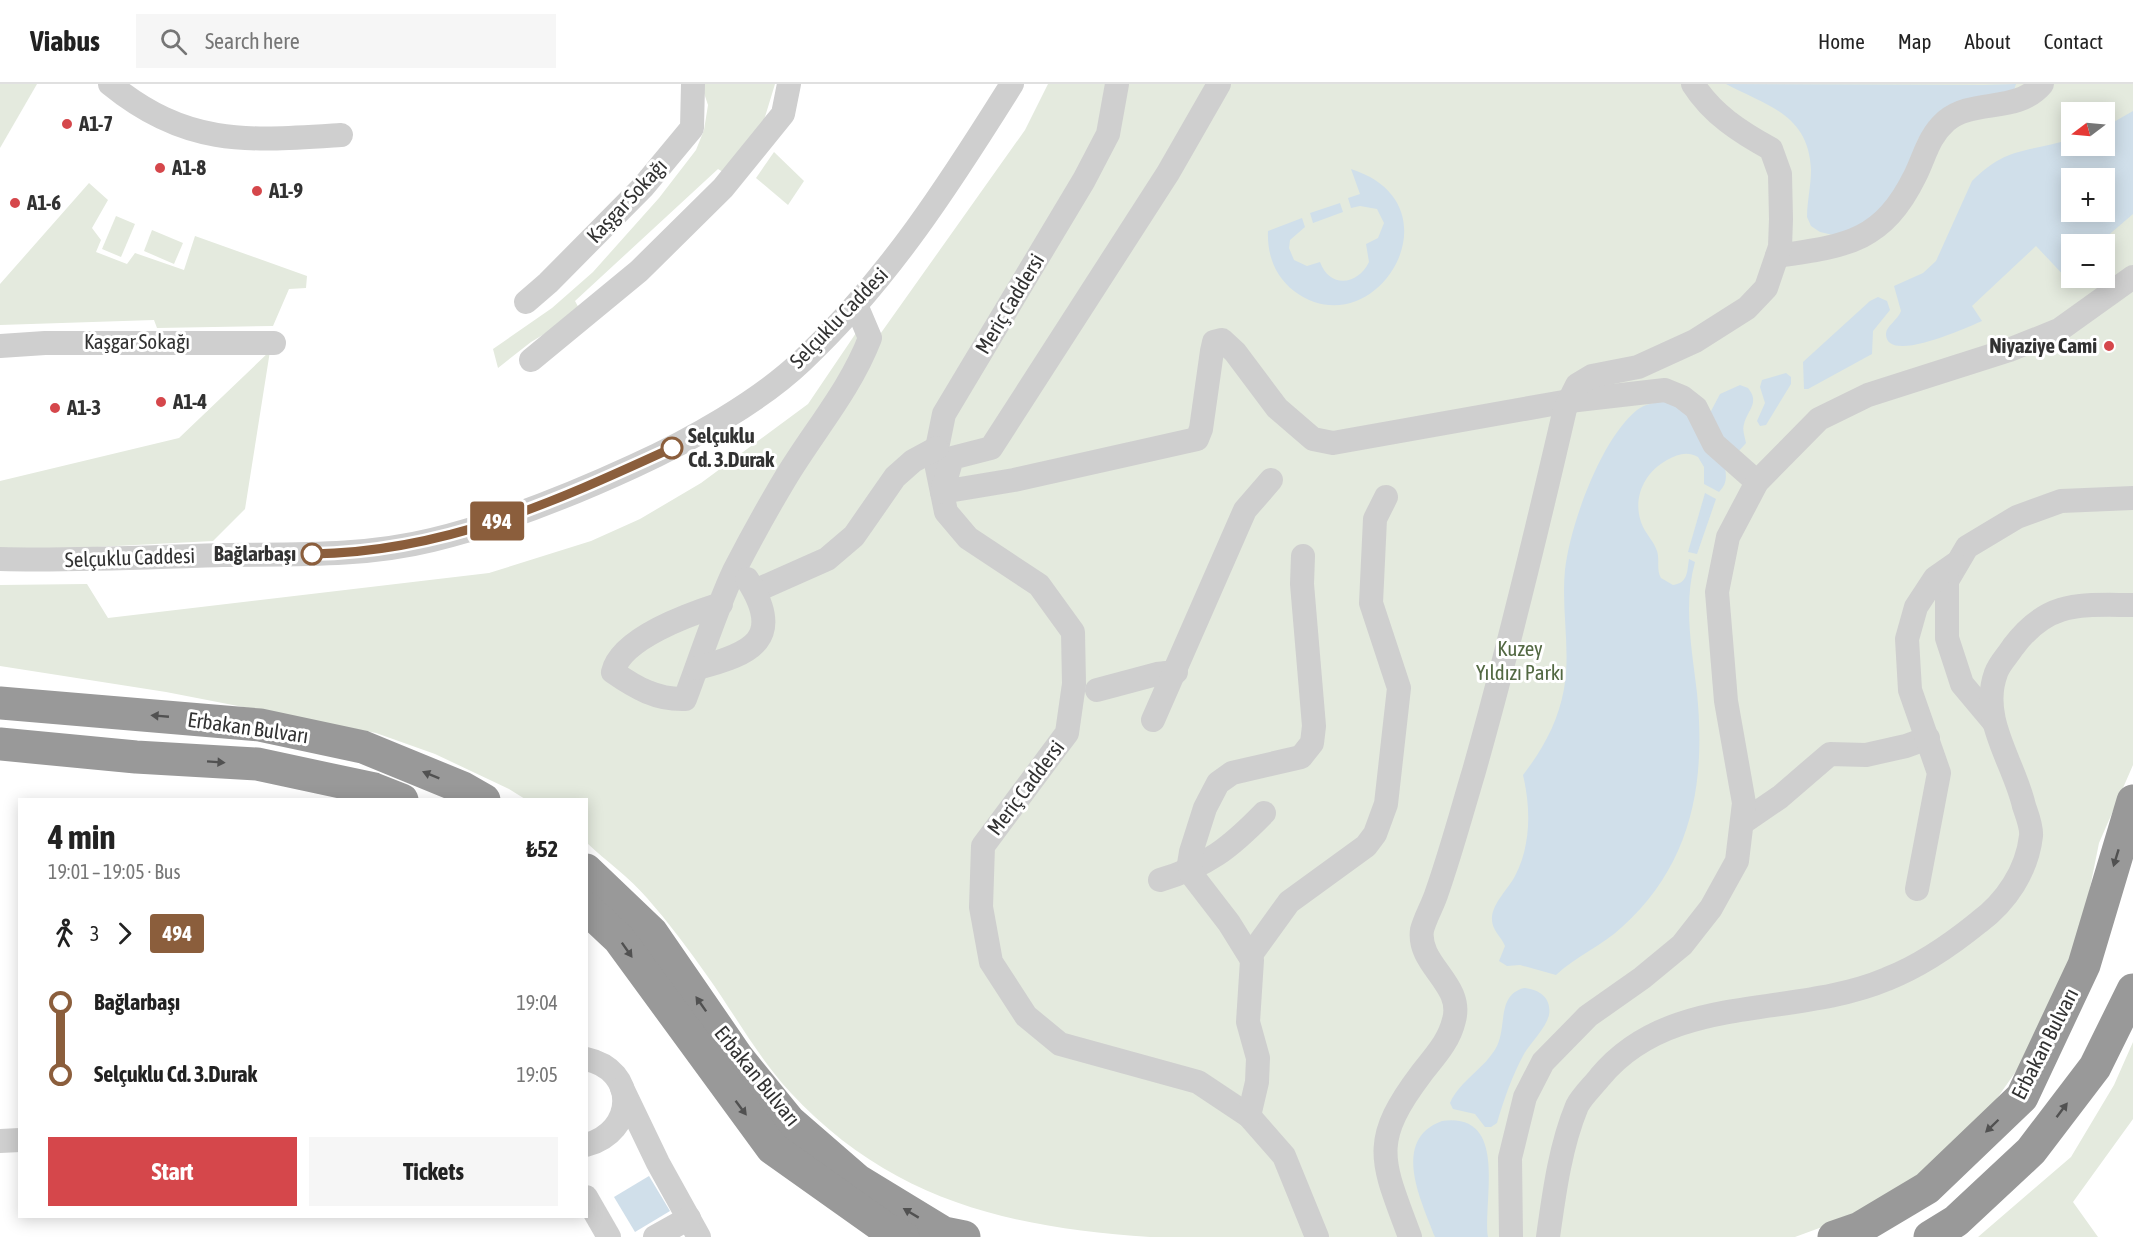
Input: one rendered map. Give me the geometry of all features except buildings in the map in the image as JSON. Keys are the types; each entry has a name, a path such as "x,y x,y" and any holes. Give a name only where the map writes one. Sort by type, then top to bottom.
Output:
{"highway":[{"path":"0,688 127,713"},
{"name":"Erbakan Bulvarı","path":"0,703 260,725 363,747 463,788 480,798"},
{"name":"Erbakan Bulvarı","path":"0,744 136,757 257,764 374,789 397,798"},
{"path":"0,754 136,757"},
{"name":"Erbakan Bulvarı","path":"1833,1237 1860,1228 1927,1188 2022,1097 2084,965 2133,801"},
{"name":"Erbakan Bulvarı","path":"588,872 652,933 738,1058 789,1121 857,1180 944,1233 964,1237"},
{"name":"Erbakan Bulvarı","path":"588,910 619,939 772,1148 886,1229 903,1237"},
{"name":"Erbakan Bulvarı","path":"1943,1232 2038,1142 2096,1067 2133,990"}],"street":[{"path":"110,84 133,103 179,125 211,136 263,140 341,135"},
{"name":"Kaşgar Sokağı","path":"526,302 548,284 643,187 692,128 693,84"},
{"path":"531,360 639,271 723,188 783,114 789,84"},
{"name":"Selçuklu Caddesi","path":"0,559 56,561 360,552 430,540 487,524 563,498 678,446 744,404 800,363 856,304 902,251 945,192 1012,84"},
{"name":"Meriç Caddersi","path":"1118,84 1108,134 1084,180 944,414 935,458 946,512 968,538 1039,585 1073,632 1074,684 1067,733 983,846 981,907 991,962 1026,1016 1060,1044 1198,1082 1249,1116 1284,1156 1317,1237"},
{"path":"1219,84 1168,173 991,448 952,458 942,492 1014,480 1197,439 1201,429 1214,342 1222,340 1235,352 1277,408 1313,439 1333,443 1569,401 1642,390 1665,390 1683,396 1696,408 1714,444 1757,482"},
{"path":"1410,1237 1392,1194 1384,1148 1389,1125 1401,1100 1447,1040 1455,1019 1456,1002 1452,991 1432,963 1421,941 1423,927 1437,892 1474,769 1526,579 1565,409 1577,385 1592,376 1638,367 1695,341 1747,309 1766,288 1777,256 1781,219 1780,174 1771,149 1746,135 1711,110 1693,84"},
{"path":"1777,256 1818,250 1875,230 1894,212 1916,176 1929,141 1947,121 1964,110 2020,100 2042,84"},
{"path":"1511,1237 1510,1158 1526,1097 1543,1062 1588,1016 1642,978 1682,945 1711,908 1737,861 1744,803 1726,701 1718,592 1728,537 1757,482 1820,419 1868,395 2009,350 2060,330 2133,277"},
{"path":"722,604 644,637 615,661 613,672 629,683 665,699 685,699 738,564 785,478 860,365 870,338 856,304"},
{"name":"Kaşgar Sokağı","path":"0,346 55,343 274,343"},
{"path":"755,591 827,559 854,536 895,477 913,461 937,448"},
{"path":"1154,720 1245,510 1271,480"},
{"path":"1249,1116 1257,1082 1258,1058 1248,1022 1250,956 1289,902 1366,846 1375,834 1386,804 1399,688 1371,603 1375,519 1386,497"},
{"path":"1994,722 1962,684 1947,638 1947,581 1967,547 2028,513 2061,501 2133,498"},
{"path":"1250,956 1191,871 1191,852 1205,808 1218,783 1232,773 1301,757 1312,743 1314,726 1302,584 1303,556"},
{"path":"1917,890 1939,773 1910,690 1907,639 1916,607 1935,578 1959,561"},
{"path":"697,668 745,651 757,641 764,628 764,608 738,564"},
{"path":"1548,1237 1556,1180 1578,1104 1614,1060 1671,1025 1749,1007 1828,995 1887,980 1952,943 1997,909 2019,878 2031,834 2018,780 1997,736 1990,699 1996,671 2019,640 2040,619 2062,608 2133,605"},
{"path":"1098,690 1157,674 1176,672"},
{"path":"1742,824 1780,797 1830,754 1866,755 1906,746 1928,738"},
{"path":"1160,880 1191,871 1239,838 1264,813"},
{"path":"588,1060 609,1068 622,1088 694,1228 655,1237"},
{"path":"588,1144 606,1137 620,1121 625,1106 622,1088"},
{"path":"0,1141 18,1140"},
{"path":"588,1200 609,1237"}],"green space":[{"path":"0,84 37,84 0,148"},
{"path":"701,84 775,84 761,130 728,175 718,169 575,301 581,312 531,342 498,368 493,349 552,308 593,272 659,198 696,150 704,130 708,105"},
{"name":"Kuzey Yıldızı Parkı","path":"1048,84 2133,84 2133,765 2099,843 2076,957 2040,1037 1991,1107 1917,1179 1852,1216 1795,1237 1150,1237 1048,1226 1000,1216 955,1202 911,1183 869,1159 828,1129 790,1092 767,1065 708,977 663,917 633,884 588,844 588,798 523,798 435,754 376,733 166,692 0,666 0,585 87,584 108,618 489,573 591,541 640,519 701,483 808,404 856,333 866,354 1025,130"},
{"path":"774,152 804,181 788,205 756,178"},
{"path":"89,183 108,200 92,228 101,240 96,252 127,264 135,253 184,270 195,236 307,276 306,288 289,289 273,326 157,328 154,320 0,325 0,284"},
{"path":"116,216 135,224 121,257 102,249"},
{"path":"152,230 183,243 174,264 144,251"},
{"path":"270,351 245,509 213,541 0,552 0,481 179,438"},
{"path":"2133,1042 2133,1119 2073,1202 2098,1237 1978,1237 2071,1157 2114,1085"}],"shaded area":[{"path":"1726,84 2016,84 2014,90 1931,121 1918,139 1903,179 1884,210 1846,233 1833,235 1820,232 1811,226 1807,217 1811,170 1803,136 1783,114"},
{"path":"2133,111 2133,214 2110,234 2061,234 2061,272 2036,246 1972,306 1982,321 1945,336 1913,345 1899,346 1890,343 1887,331 1901,311 1894,286 1923,273 1936,261 1972,181 1985,169 2008,156 2061,142 2061,156 2115,156 2115,121"},
{"path":"1351,169 1384,187 1401,212 1404,239 1395,266 1377,288 1353,302 1324,304 1294,291 1282,279 1273,264 1268,231 1302,218 1305,227 1290,240 1289,248 1294,260 1307,266 1320,262 1330,277 1337,280 1344,281 1358,276 1369,262 1366,244 1378,238 1384,223 1377,209 1360,206 1351,208 1348,198 1360,194"},
{"path":"1340,203 1343,212 1313,223 1310,213"},
{"path":"1878,297 1887,301 1890,310 1873,331 1872,354 1808,389 1804,389 1803,362 1870,301"},
{"path":"1786,373 1791,377 1791,384 1766,425 1760,426 1757,421 1765,403 1760,387 1762,380"},
{"path":"1740,385 1748,388 1753,402 1743,426 1746,443 1738,452 1727,449 1710,413 1720,394"},
{"path":"1663,401 1682,407 1725,468 1726,475 1725,484 1719,492 1704,484 1704,467 1698,457 1690,454 1679,455 1667,460 1651,472 1642,489 1638,507 1643,527 1657,551 1661,578 1673,585 1678,584 1686,576 1689,559 1695,562 1691,578 1689,611 1697,693 1699,759 1696,790 1689,820 1679,849 1665,877 1646,903 1614,934 1556,975 1520,965 1507,966 1499,961 1505,946 1495,929 1492,917 1498,901 1515,876 1527,839 1528,814 1523,775 1549,735 1564,689 1567,660 1564,585 1573,530 1589,484 1611,441 1637,410"},
{"path":"1705,493 1716,499 1697,554 1688,552"},
{"path":"1524,988 1539,992 1546,999 1549,1015 1545,1025 1520,1062 1497,1123 1491,1127 1485,1127 1475,1114 1453,1109 1450,1103 1460,1088 1492,1054 1500,1038 1506,1004 1515,992"},
{"path":"1442,1121 1463,1122 1477,1130 1485,1144 1489,1181 1488,1237 1435,1237 1423,1207 1414,1173 1417,1142 1426,1130"},
{"path":"649,1176 670,1211 635,1232 614,1197"}],"bus line":[{"name":"494","path":"312,554 383,549 430,540 487,524 563,498 672,448"}],"place":[{"name":"A1-7","path":"67,124"},
{"name":"A1-8","path":"160,168"},
{"name":"A1-9","path":"257,191"},
{"name":"A1-6","path":"15,203"},
{"name":"Niyaziye Cami","path":"2109,346"},
{"name":"A1-4","path":"161,402"},
{"name":"A1-3","path":"55,408"},
{"name":"Selçuklu Cd. 3.Durak","path":"672,448"},
{"name":"Bağlarbaşı","path":"312,554"}]}
